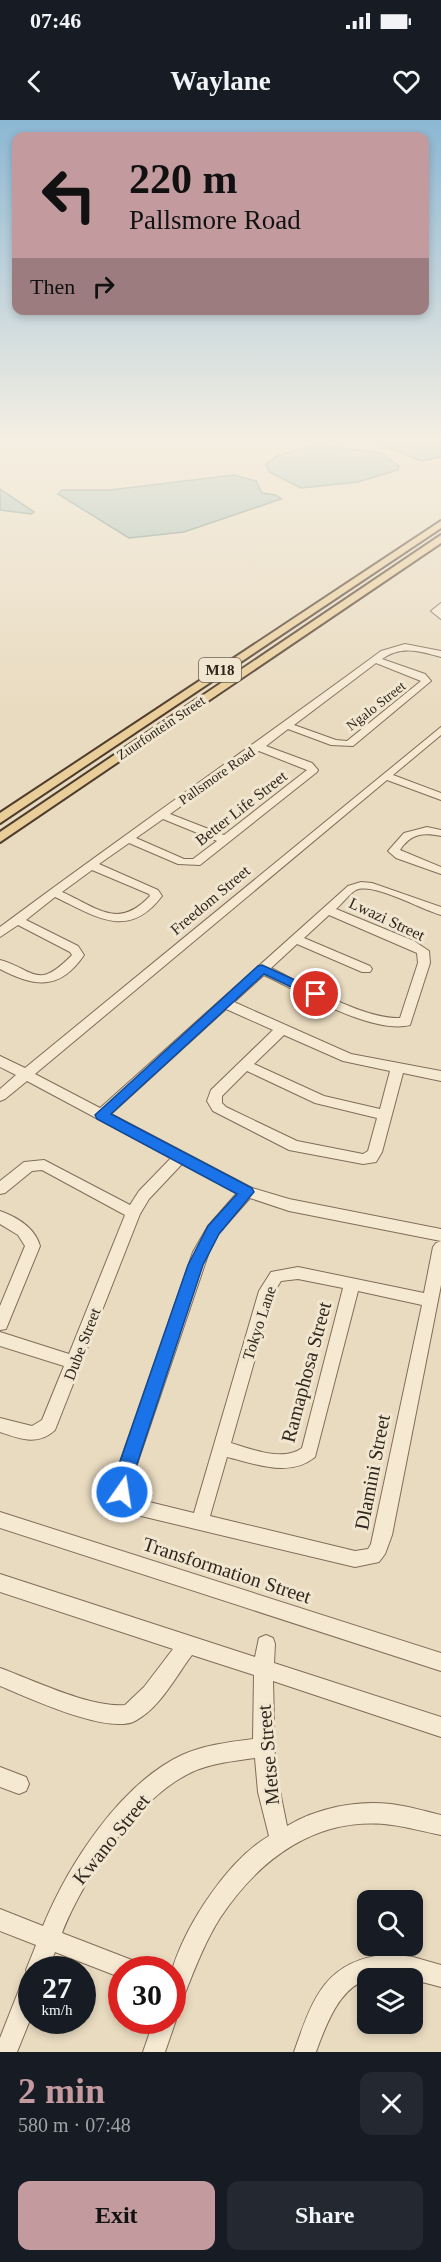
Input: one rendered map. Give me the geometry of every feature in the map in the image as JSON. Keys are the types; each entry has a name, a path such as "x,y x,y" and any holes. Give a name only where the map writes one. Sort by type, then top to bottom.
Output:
{"main road":[{"name":"Zuurfontein Street","path":"0,819 430,531"},
{"name":"Zuurfontein Street","path":"0,838 441,537"}],"street":[{"path":"441,606 435,611 441,616"},
{"name":"Pallsmore Road","path":"0,933 388,650 418,647 441,654"},
{"name":"Ngalo Street","path":"285,725 336,743 349,744 426,681 422,676 375,660"},
{"name":"Freedom Street","path":"0,1096 441,730"},
{"name":"Better Life Street","path":"128,839 182,862 191,864 200,861 313,770 308,765 258,747"},
{"path":"385,776 441,797"},
{"path":"162,815 226,840"},
{"path":"441,833 428,829 418,830 394,851 400,856 441,871"},
{"path":"56,893 119,920 130,916 156,896 154,892 91,865"},
{"path":"102,1115 352,888 366,884 441,911"},
{"name":"Lwazi Street","path":"262,969 359,1014 393,1023 405,1022 424,963 423,951 327,910"},
{"path":"0,964 31,979 42,981 51,978 78,955 74,949 17,920"},
{"path":"295,939 366,969"},
{"path":"225,1003 348,1058 441,1077"},
{"path":"282,1029 218,1091 214,1103 221,1110 294,1146 368,1159 375,1152 397,1068"},
{"path":"0,1061 247,1192 289,1205 441,1235"},
{"path":"245,1065 320,1100 384,1115"},
{"name":"Dube Street","path":"0,1425 34,1435 44,1430 52,1421 134,1213 150,1188 180,1157"},
{"path":"0,1190 24,1169 33,1165 49,1167 134,1213"},
{"name":"Dlamini Street","path":"247,1192 213,1230 195,1265 123,1479 123,1497 141,1508 355,1559 372,1556 379,1548 383,1535 441,1247"},
{"path":"0,1217 30,1236 34,1244 0,1324"},
{"name":"Tokyo Lane","path":"200,1522 267,1291 273,1279 282,1274 298,1273 429,1300"},
{"name":"Ramaphosa Street","path":"221,1448 286,1463 299,1461 309,1452 352,1284"},
{"path":"0,1338 75,1363"},
{"name":"Transformation Street","path":"0,1520 441,1662"},
{"path":"0,1583 441,1727"},
{"name":"Metse Street","path":"266,1644 264,1747 270,1805 280,1839"},
{"path":"0,1677 98,1712 116,1716 127,1714 138,1708 188,1645"},
{"name":"Kwano Street","path":"43,1956 71,1888 80,1873 136,1803 152,1787 170,1772 186,1764 206,1757 264,1747"},
{"path":"186,1964 200,1932 226,1890 256,1858 280,1839 324,1820 370,1813 406,1816 441,1825"},
{"path":"0,1920 108,1962"},
{"path":"305,2052 315,2024 332,1993 342,1980 357,1970 375,1964 392,1964 415,1967 441,1976"},
{"path":"6,2052 18,2021"},
{"path":"154,2052 160,2034"}],"water":[{"path":"118,531 186,531 184,532 129,538"}],"route":[{"path":"122,1492 123,1479 195,1265 213,1230 247,1192 102,1115 262,969 316,994"}]}
